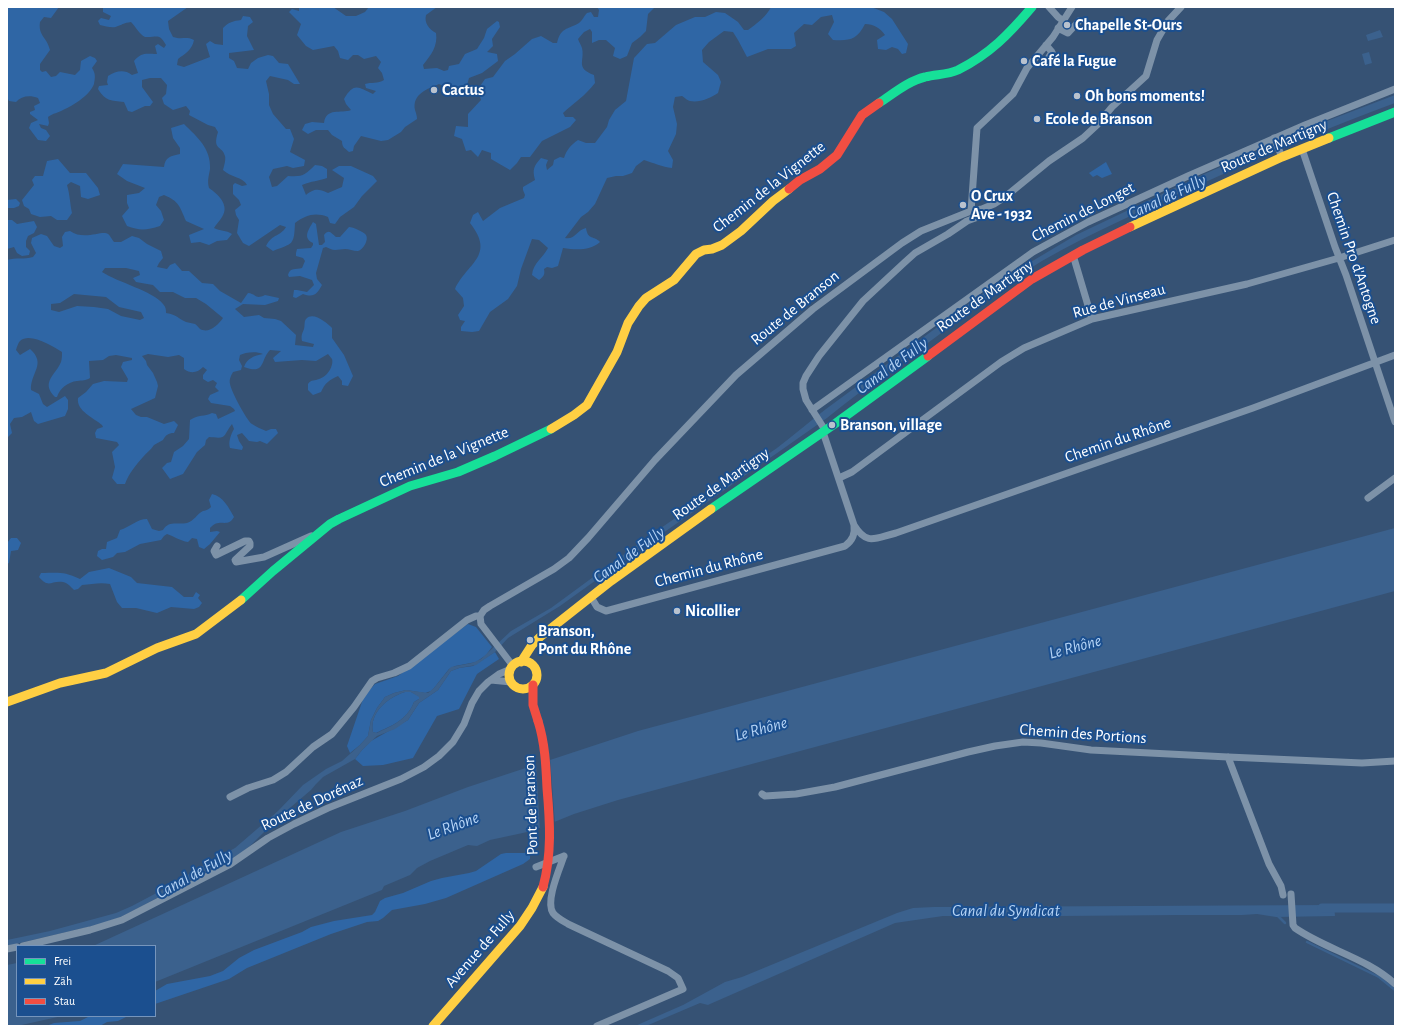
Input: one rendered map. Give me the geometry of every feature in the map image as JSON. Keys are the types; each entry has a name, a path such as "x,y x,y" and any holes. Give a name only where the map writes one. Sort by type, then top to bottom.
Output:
{"main road":[{"name":"Chemin de la Vignette","path":"7,702 60,683 106,673 157,648 196,634 250,593 273,571 339,519 410,486 458,472 546,432 574,416 587,405 592,398 617,352 628,323 646,298 674,280 696,254 722,245 742,231 773,201 800,180 820,169 837,154 862,115 872,107 912,82 924,77 948,74 958,70 983,55 1007,36 1032,7"},
{"name":"Route de Martigny","path":"515,666 534,643 591,597 1018,289 1073,255 1166,210 1282,157 1395,112"},
{"path":"533,706 533,685 537,676 534,667 534,643"},
{"path":"533,706 520,689 514,686 509,675 515,666 528,663 534,667"},
{"path":"520,689 533,685"},
{"name":"Pont de Branson","path":"533,706 543,739 545,752 550,829 549,864 543,887"},
{"name":"Avenue de Fully","path":"433,1026 459,994 525,921 536,903 543,887"}],"street":[{"path":"1050,7 1062,20"},
{"path":"854,525 823,429 806,400 803,382 815,362 849,317 877,288 915,254 967,221 978,218 979,214 974,211 977,128 1013,94 1027,68 1053,37 1062,20 1072,7"},
{"name":"Route de Branson","path":"230,797 248,788 273,780 283,774 313,747 332,734 374,679 394,673 409,666 468,620 475,616 480,616 484,610 490,606 554,569 569,558 655,460 736,374 813,309 902,242 921,231 988,207 1005,197 1049,161 1083,138 1112,107 1142,80 1148,71 1153,49 1157,40 1168,21 1181,7"},
{"path":"1058,28 1068,33 1079,22"},
{"path":"1046,45 1052,52 1047,60"},
{"name":"Chemin de Longet","path":"813,412 1033,252 1097,218 1274,138 1395,89"},
{"path":"1274,138 1282,157"},
{"name":"Chemin Pro d'Antogne","path":"1302,149 1395,422"},
{"name":"Rue de Vinseau","path":"839,478 852,472 1001,362 1024,348 1092,319 1247,284 1339,258 1395,240"},
{"path":"1073,255 1092,319"},
{"name":"Chemin du Rhône","path":"854,525 861,535 867,538 874,539 896,533 1253,408 1395,355"},
{"path":"1368,498 1395,478"},
{"name":"Chemin du Rhône","path":"591,597 597,607 606,611 841,548 855,535 854,525"},
{"path":"217,546 214,551 216,555 245,541 249,541 250,546 235,560 236,562 264,556 322,531"},
{"path":"480,616 481,624 506,658 515,666"},
{"name":"Route de Dorénaz","path":"26,945 104,926 128,917 229,865 268,838 294,824 328,808 401,779 424,767 439,756 453,742 464,724 475,697 483,686 515,666"},
{"path":"491,680 511,682"},
{"name":"Chemin des Portions","path":"762,794 765,796 796,794 835,787 982,749 1023,742 1091,750 1228,757 1362,763 1395,761"},
{"path":"1228,757 1267,858 1281,886 1289,896 1293,925 1304,934 1374,969 1395,984"},
{"path":"536,867 564,856 551,899 553,914 568,924 668,971 678,978 683,989 598,1026"}],"shaded area":[{"path":"7,7 59,7 51,18 44,17 40,22 41,34 47,42 50,50 40,64 40,70 42,72 46,71 51,77 56,76 60,72 75,75 80,70 81,61 90,56 95,58 97,61 92,68 95,74 95,80 89,92 72,105 48,117 48,126 39,124 41,128 46,130 50,136 46,141 38,140 29,128 31,123 38,120 30,114 30,112 35,110 34,106 40,103 38,98 20,98 16,102 9,101 7,97"},
{"path":"103,7 188,7 168,21 169,29 173,37 189,38 194,40 190,49 178,59 177,65 184,67 210,57 206,44 210,41 215,44 223,45 223,28 227,24 233,21 241,20 243,16 250,17 253,22 248,26 247,36 254,50 229,53 229,58 234,61 237,68 248,69 251,63 258,58 268,55 273,56 279,63 288,64 300,84 294,84 288,80 270,76 266,81 269,94 269,105 273,114 286,129 290,129 294,139 290,152 305,160 304,166 293,168 287,166 273,169 269,177 272,187 277,186 288,176 303,175 315,165 322,166 327,169 327,178 302,185 306,195 314,190 328,193 342,187 344,178 332,170 339,166 351,166 373,176 377,181 362,196 354,207 340,217 335,224 330,223 328,217 323,215 307,216 295,223 294,236 291,243 273,251 266,246 271,239 286,227 280,225 249,246 243,243 237,233 239,220 235,210 241,205 239,200 233,194 233,185 235,183 242,186 247,185 243,180 223,170 225,156 217,145 216,138 218,132 215,127 189,115 190,111 186,106 173,110 164,104 162,98 166,94 167,85 161,78 142,80 142,87 153,102 150,106 145,106 132,112 128,111 124,102 106,98 98,89 99,86 108,85 108,76 114,73 123,71 132,75 138,73 134,61 139,56 144,54 157,54 155,46 158,44 164,48 166,45 161,38 157,36 143,36 131,22 116,27 100,25 98,21 101,18 109,20 111,16 103,12"},
{"path":"299,7 333,7 346,16 356,16 365,12 369,7 437,7 426,15 426,23 431,30 436,33 436,42 429,58 423,65 424,69 437,68 444,71 448,70 449,66 459,64 465,54 477,49 484,38 487,29 497,21 499,22 500,27 492,39 493,46 487,52 497,54 498,61 482,73 469,78 466,89 458,93 439,84 425,90 416,100 415,110 417,119 388,140 381,141 361,136 354,146 353,151 349,152 343,147 342,141 332,135 328,130 316,130 308,134 302,130 305,124 312,122 324,123 325,118 331,113 351,110 344,99 354,88 360,88 373,94 376,91 366,88 365,84 384,80 382,73 378,68 381,62 376,56 364,59 358,55 353,55 348,60 340,58 338,51 334,46 313,50 306,46 297,35 301,24 289,12 292,9 299,11"},
{"path":"597,7 655,7 648,14 646,31 632,43 627,56 620,59 613,56 615,48 606,40 599,40 592,43 592,32 590,29 584,32 578,39 583,53 583,67 585,70 594,75 595,83 584,95 563,113 565,117 573,117 576,120 570,127 542,141 530,157 521,157 510,170 491,159 491,153 482,150 478,157 471,150 466,151 462,139 454,136 456,126 468,127 468,114 481,100 478,89 485,79 493,77 505,61 532,39 541,36 553,43 557,43 560,34 563,31 579,23 587,13 591,12 594,17 598,17 599,10"},
{"path":"771,7 871,7 884,12 892,19 908,44 906,53 902,54 898,49 892,47 886,50 878,49 877,40 885,35 881,30 868,24 865,24 856,36 848,40 833,40 828,34 834,22 832,15 821,17 812,25 804,24 794,33 796,46 791,49 768,49 747,57 733,32 724,31 709,42 702,50 703,62 718,75 721,82 718,93 701,101 689,101 682,96 675,97 673,107 677,124 676,134 668,151 673,160 672,168 644,160 636,166 632,173 607,178 595,204 581,217 565,238 571,238 586,228 588,235 600,242 587,248 563,248 558,266 552,268 547,267 544,269 544,275 539,280 532,275 534,267 548,248 539,240 532,239 521,269 517,286 508,299 490,312 479,331 461,331 461,327 465,321 460,320 458,315 464,306 463,298 455,289 460,280 477,259 480,252 480,244 477,234 470,223 473,215 478,212 483,221 500,208 524,198 525,195 523,187 535,180 534,168 541,158 548,160 546,165 547,170 553,165 554,160 560,157 564,158 566,152 578,140 586,143 595,143 607,127 615,110 626,101 634,58 647,44 655,43 676,25 695,17 705,17 716,12 725,13 738,22 744,30 748,30 764,17"},
{"path":"184,124 206,149 210,162 208,180 209,188 222,200 225,208 222,217 214,228 232,234 227,240 217,241 209,245 200,242 191,243 189,235 204,229 186,221 176,202 164,195 159,197 156,205 161,211 164,220 160,226 144,229 132,228 127,226 122,216 129,208 127,203 127,195 139,193 145,188 127,181 117,174 123,164 164,167 167,159 171,156 180,154 180,148 173,138 171,128"},
{"path":"58,159 70,173 86,173 98,188 100,195 88,199 81,197 80,186 71,182 67,185 72,213 67,220 57,220 51,216 40,217 31,214 29,209 24,206 22,200 34,185 32,180 35,176 43,176 47,161"},
{"path":"1106,162 1112,174 1102,178 1097,175 1093,177 1089,173"},
{"path":"16,199 20,203 19,206 7,208 7,200"},
{"path":"7,220 12,220 17,224 34,221 37,227 34,233 28,236 26,241 26,247 30,251 29,255 22,256 17,253 14,247 7,249"},
{"path":"313,222 316,224 319,245 322,245 325,242 324,235 327,232 330,232 336,237 340,237 349,227 363,232 367,239 364,247 358,251 345,249 334,250 326,247 323,248 316,273 317,279 322,285 313,295 310,296 303,294 296,298 293,297 294,290 307,292 314,285 312,280 300,276 289,277 288,275 292,270 302,268 305,261 303,258 296,256 297,249 311,248 313,245 313,243 308,239 307,233"},
{"path":"70,231 81,235 105,233 109,235 114,242 121,242 132,236 139,238 161,251 163,258 157,267 167,269 170,265 175,263 182,271 189,271 202,283 213,284 220,291 241,303 248,293 258,297 265,295 279,298 278,301 265,305 243,304 235,309 244,317 259,315 264,318 281,321 296,335 295,345 313,347 314,344 302,341 305,321 312,316 320,319 332,328 332,338 344,355 353,376 348,386 342,385 342,381 338,376 328,382 321,392 313,395 308,390 309,382 322,378 329,371 332,365 332,359 328,354 316,361 302,360 275,362 273,358 281,351 270,350 262,365 256,369 244,367 247,361 251,358 263,354 251,352 240,355 239,360 242,366 241,370 233,372 230,378 231,388 236,399 252,424 266,431 276,429 278,433 267,444 260,441 249,441 242,433 237,435 243,447 242,450 230,448 230,438 234,429 232,424 224,436 219,438 209,437 206,440 205,445 197,452 183,474 170,479 162,468 167,463 171,462 174,452 183,446 189,439 190,420 212,413 216,414 218,419 235,411 230,406 211,403 208,399 210,395 219,391 215,387 217,383 213,380 208,382 203,379 203,375 207,370 203,367 194,372 187,371 184,369 184,358 179,355 168,357 148,354 142,356 153,373 158,386 155,398 131,409 136,415 141,417 147,417 164,424 174,421 178,425 174,433 167,435 144,455 133,469 125,484 117,484 112,478 115,467 112,452 119,445 117,442 96,438 95,433 97,429 103,427 86,414 78,403 78,398 93,384 104,381 127,382 128,379 121,367 123,362 132,360 132,358 116,355 109,356 103,360 89,361 90,378 68,384 62,388 57,397 55,397 51,392 49,383 50,379 59,367 62,352 53,346 29,338 20,341 16,350 20,355 30,349 35,354 37,359 38,364 31,384 31,390 39,394 43,404 47,407 65,396 68,400 68,409 65,416 38,424 34,421 31,412 22,417 14,418 10,424 12,433 7,438 7,260 33,257 36,253 31,243 32,238 41,234 47,236 54,246 60,248 63,246 62,237 65,232","holes":["105,268 126,268 139,271 140,275 133,278 136,282 153,285 160,292 173,292 185,298 196,298 223,318 210,330 200,329 195,324 186,322 166,313 166,308 158,299 102,272","74,294 106,297 119,307 141,312 144,318 140,320 121,316 108,309 94,307 77,306 59,312 51,310 51,304 60,303"]},
{"path":"212,494 219,497 228,506 234,517 229,522 217,523 210,528 210,532 220,532 204,549 199,547 197,539 192,538 188,542 182,541 167,534 161,540 140,544 125,552 117,553 113,557 102,560 97,556 98,551 106,549 107,542 117,538 120,530 140,520 147,519 152,529 159,531 171,524 189,522 201,512 211,507 209,500"},
{"path":"11,538 17,538 21,543 18,550 11,551 9,563 7,564 7,543"},
{"path":"109,568 131,577 137,583 172,587 184,597 193,597 196,592 200,595 198,598 202,603 199,607 194,609 171,607 157,613 136,608 122,608 117,602 110,584 100,583 82,585 78,589 74,590 65,583 45,583 39,577 41,573 56,573 69,575 80,579 89,572"},
{"path":"468,624 476,627 492,647 486,655 476,662 455,666 449,669 431,691 425,693 406,690 385,697 371,720 368,736 350,753 347,746 364,696 375,684 398,676"},
{"path":"495,652 499,659 477,674 459,709 437,716 413,758 383,765 363,766 355,759 371,741 408,720 419,703 438,690 451,671 473,666"},
{"path":"405,692 411,692 419,696 419,699 414,702 408,713 399,721 376,733 373,732 374,718 381,707 392,698"},
{"path":"528,853 530,855 530,859 523,864 446,898 425,904 392,910 378,921 367,922 331,934 247,968 229,979 156,1004 156,990 167,984 210,976 223,971 239,958 254,950 302,932 311,927 334,921 372,915 380,901 385,898 403,893 431,881 476,871 501,854"},
{"path":"88,1017 126,1017 118,1021 107,1022 100,1026 46,1026 54,1023 80,1021"}],"water":[{"path":"1380,30 1383,37 1368,41 1366,35"},
{"path":"1369,52 1372,63 1365,65 1362,54"},
{"name":"Canal de Fully","path":"1395,95 1395,103 1249,162 1120,221 1081,240 1029,269 872,383 827,418 560,606 508,638 495,652 476,665 451,671 438,690 419,703 408,720 395,729 377,736 355,759 323,777 249,847 234,858 121,917 101,924 7,946 7,940 50,931 116,913 181,880 193,871 235,848 278,811 303,785 326,769 342,761 360,745 368,736 371,720 385,697 406,690 428,693 451,667 472,663 481,659 511,631 551,608 645,539 777,448 826,409 1004,278 1076,235 1202,175 1327,121","holes":["411,692 419,697 419,699 414,702 408,713 394,724 377,733 373,732 374,718 381,707 399,694"]},
{"name":"Le Rhône","path":"1395,528 1395,591 618,800 574,814 532,831 490,840 477,846 468,845 430,861 417,868 410,875 384,886 382,890 156,982 156,945 95,945 341,832 405,811 468,787 638,731"},
{"name":"Canal du Syndicat","path":"1334,905 1335,916 1276,917 1257,914 943,916 895,923 708,1005 700,1003 646,1026 635,1026 683,1005 725,982 742,977 897,913 913,908"},
{"path":"16,963 16,1017 58,1017 17,1026 7,1026 7,965"}],"pier":[{"path":"550,758 555,824 540,830 536,763"}],"waterway":[{"name":"Canal du Syndicat","path":"1322,908 1395,908"},
{"path":"1277,915 1285,923"},
{"path":"1307,942 1379,977 1395,990"}],"traffic: fast":[{"path":"879,103 913,81 933,75 954,72 969,64 998,43 1032,7"},
{"path":"1329,138 1395,112"},
{"path":"711,509 836,423 928,356"},
{"path":"241,600 273,571 330,524 339,519 410,486 458,472 551,429"}],"traffic: slow":[{"path":"1130,227 1282,157 1329,138"},
{"path":"551,429 587,405 617,352 628,323 646,298 674,280 696,254 722,245 741,231 773,201 789,189"},
{"path":"521,662 532,645 540,637 611,581 711,509"},
{"path":"7,702 60,683 106,673 157,648 196,634 241,600"},
{"path":"523,661 533,665 537,675 533,685 523,689 513,685 509,675 513,665 523,661"},
{"path":"433,1026 520,926 543,887"}],"traffic: jam":[{"path":"789,189 800,180 820,169 837,155 862,115 879,103"},
{"path":"928,356 1032,279 1083,250 1130,227"},
{"path":"533,685 533,705 538,721"},
{"path":"538,721 545,754 549,826 548,862 543,887"}],"place":[{"name":"Chapelle St-Ours","path":"1067,25"},
{"name":"Café la Fugue","path":"1024,61"},
{"name":"Cactus","path":"434,90"},
{"name":"Oh bons moments!","path":"1077,96"},
{"name":"Ecole de Branson","path":"1037,119"},
{"name":"O Crux Ave - 1932","path":"963,205"},
{"name":"Branson, village","path":"832,425"},
{"name":"Nicollier","path":"677,611"},
{"name":"Branson, Pont du Rhône","path":"530,640"}]}
